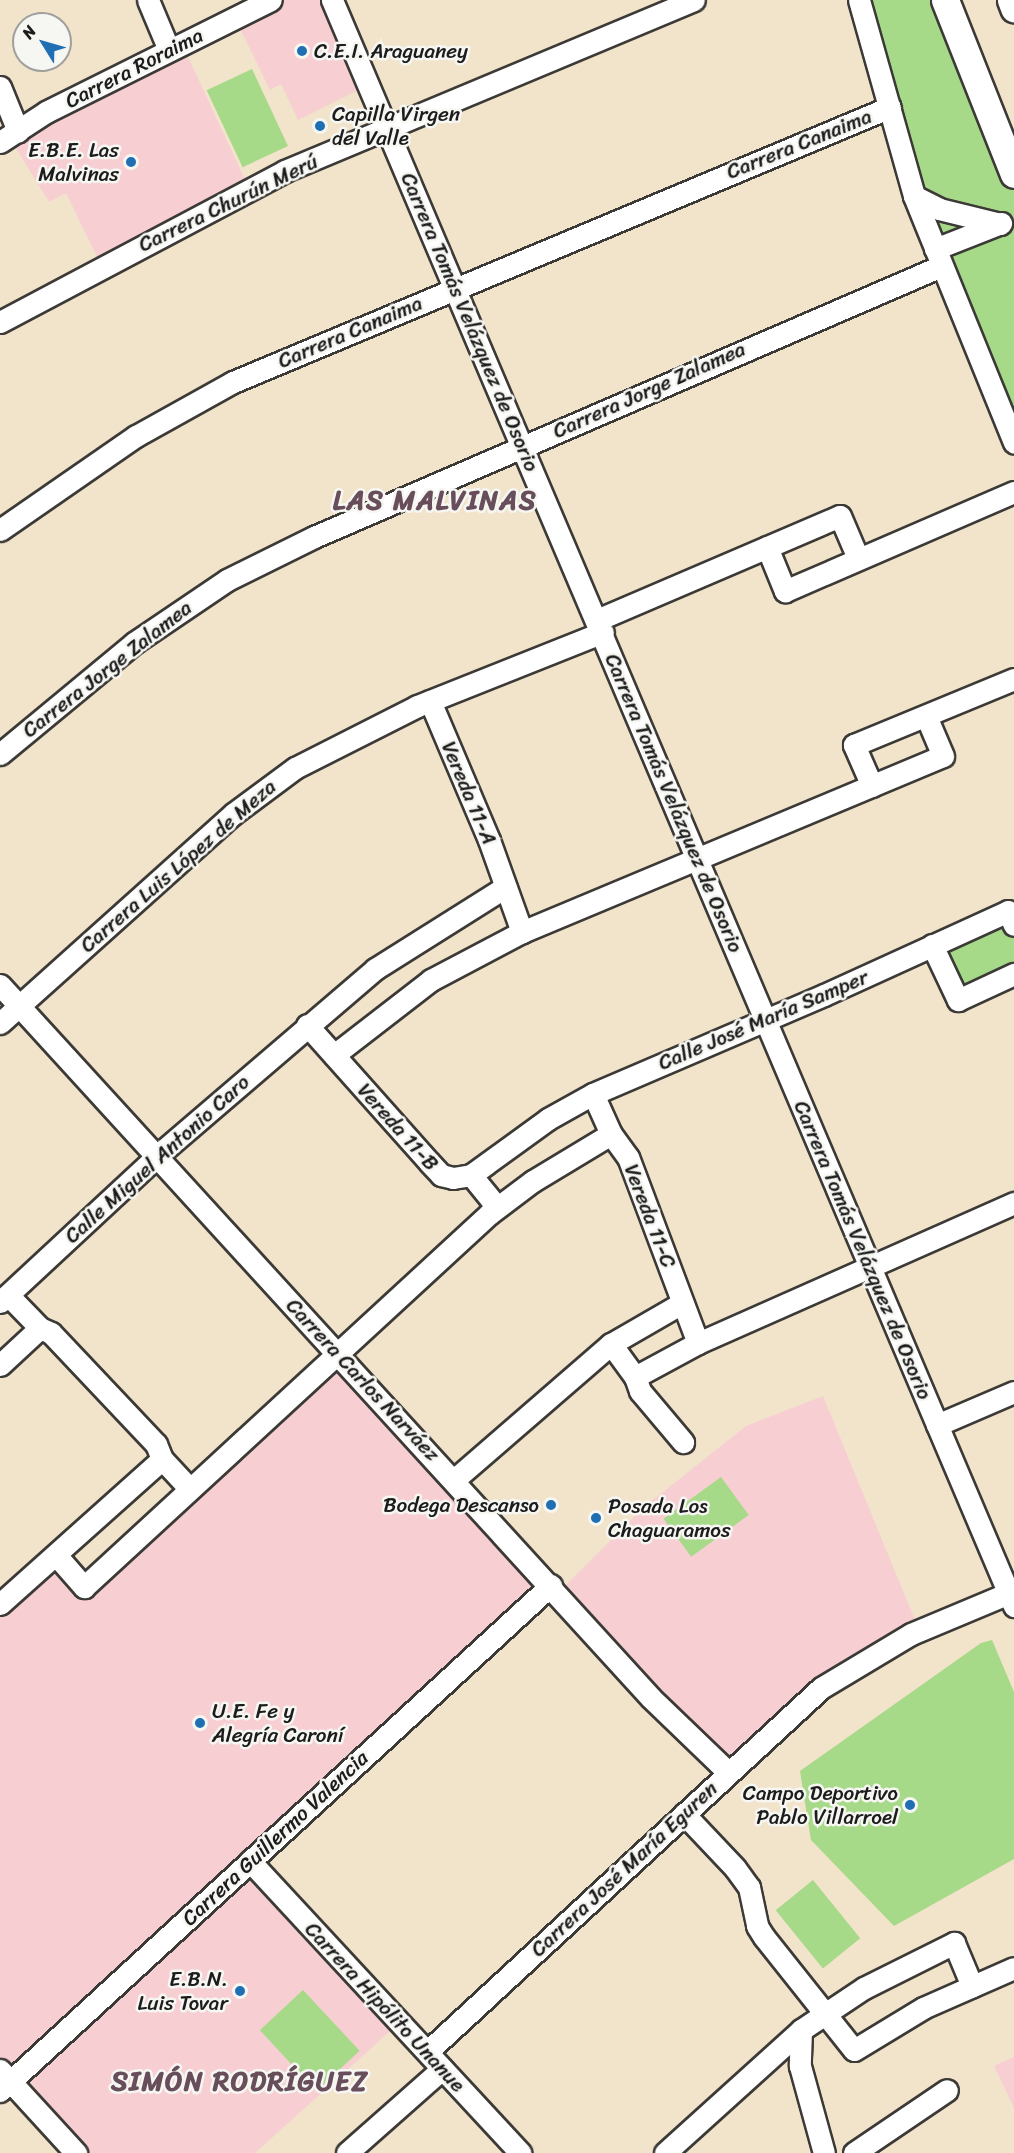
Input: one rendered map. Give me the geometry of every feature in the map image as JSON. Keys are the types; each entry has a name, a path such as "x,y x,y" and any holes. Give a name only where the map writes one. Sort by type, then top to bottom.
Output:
{"main road":[{"path":"945,0 1014,174"},
{"path":"1011,0 1014,8"}],"street":[{"path":"148,0 169,50"},
{"name":"Carrera Roraima","path":"9,136 46,112 271,0"},
{"name":"Carrera Tomás Velázquez de Osorio","path":"332,0 600,626 765,1022 1012,1596"},
{"name":"Carrera Churún Merú","path":"0,322 249,188 694,0"},
{"path":"859,0 914,196 1014,442"},
{"path":"0,87 9,136"},
{"name":"Carrera Canaima","path":"0,530 60,484 208,394 454,287 890,107"},
{"path":"914,196 939,209 1007,221"},
{"name":"Carrera Jorge Zalamea","path":"0,754 134,643 226,580 314,537 938,257 1007,221"},
{"path":"767,547 785,591 1014,492"},
{"name":"Carrera Luis López de Meza","path":"0,1023 267,787 331,746 600,626 767,547 840,516 858,558"},
{"path":"872,786 854,745 1014,679"},
{"name":"Vereda 11-A","path":"430,701 505,887"},
{"path":"307,1025 334,1055 431,980 522,932 698,861 943,756 926,716"},
{"path":"505,887 522,932"},
{"name":"Calle Miguel Antonio Caro","path":"162,1459 156,1444 51,1334 39,1328 4,1298 157,1156 307,1025 414,941 505,887"},
{"name":"Calle José María Samper","path":"471,1175 548,1119 593,1094 765,1022 1008,911 1014,926"},
{"path":"932,945 958,1000 1014,974"},
{"name":"Carrera Carlos Narváez","path":"0,985 455,1479 651,1698 729,1773"},
{"name":"Vereda 11-B","path":"334,1055 441,1175 453,1178 471,1175"},
{"path":"56,1555 84,1587 497,1207 610,1134 593,1094"},
{"name":"Vereda 11-C","path":"610,1134 628,1157 698,1344"},
{"path":"471,1175 497,1207"},
{"path":"635,1377 698,1344 1014,1203"},
{"path":"455,1479 611,1344 682,1303"},
{"path":"0,1365 39,1328"},
{"path":"611,1344 635,1377 640,1392 684,1442"},
{"path":"937,1425 1014,1392"},
{"path":"0,1604 162,1459 189,1488"},
{"name":"Carrera Guillermo Valencia","path":"3,2081 250,1861 551,1585"},
{"name":"Carrera José María Eguren","path":"426,2052 729,1773 846,1670 911,1634 1012,1596"},
{"path":"684,1814 735,1868 749,1887 757,1926 764,1937 826,2011 854,2050 903,2019 1014,1968"},
{"name":"Carrera Hipólito Unanue","path":"250,1861 519,2153"},
{"path":"665,2153 801,2030 826,2011 954,1943 972,1986"},
{"path":"801,2030 800,2066 824,2153"},
{"path":"347,2153 442,2069"},
{"path":"3,2081 76,2153"},
{"path":"854,2153 947,2090"}],"shaded area":[{"name":"C.E.I. Araguaney","path":"271,0 332,0 369,85 298,120 281,84 270,90 235,18"},
{"name":"E.B.E. Las Malvinas","path":"182,44 249,188 102,267 66,193 49,202 9,137"},
{"name":"U.E. Fe y Alegría Caroní","path":"338,1354 551,1585 250,1861 399,2023 255,2153 76,2153 0,2070 0,1604 56,1555 84,1586"},
{"path":"823,1396 919,1630 870,1655 729,1773 558,1593 643,1508 746,1426"},
{"path":"1014,2057 1014,2108 994,2066"}],"green space":[{"path":"859,0 945,0 1014,174 1014,442 974,349"},
{"path":"252,69 288,146 243,167 207,90"},
{"path":"1007,921 1014,938 1014,971 964,993 944,947"},
{"path":"721,1477 749,1515 691,1557 664,1519"},
{"name":"Campo Deportivo Pablo Villarroel","path":"992,1640 1014,1692 1014,1859 894,1926 811,1840 800,1771 981,1643"},
{"path":"813,1880 860,1938 823,1968 776,1910"},
{"path":"303,1990 360,2051 316,2091 260,2030"}],"place":[{"name":"C.E.I. Araguaney","path":"302,51"},
{"name":"Capilla Virgen del Valle","path":"320,126"},
{"name":"E.B.E. Las Malvinas","path":"131,162"},
{"name":"Bodega Descanso","path":"551,1505"},
{"name":"Posada Los Chaguaramos","path":"596,1518"},
{"name":"U.E. Fe y Alegría Caroní","path":"200,1723"},
{"name":"Campo Deportivo Pablo Villarroel","path":"910,1805"},
{"name":"E.B.N. Luis Tovar","path":"240,1991"}],"district":[{"name":"LAS MALVINAS","path":"435,501"},
{"name":"SIMÓN RODRÍGUEZ","path":"240,2082"}]}
